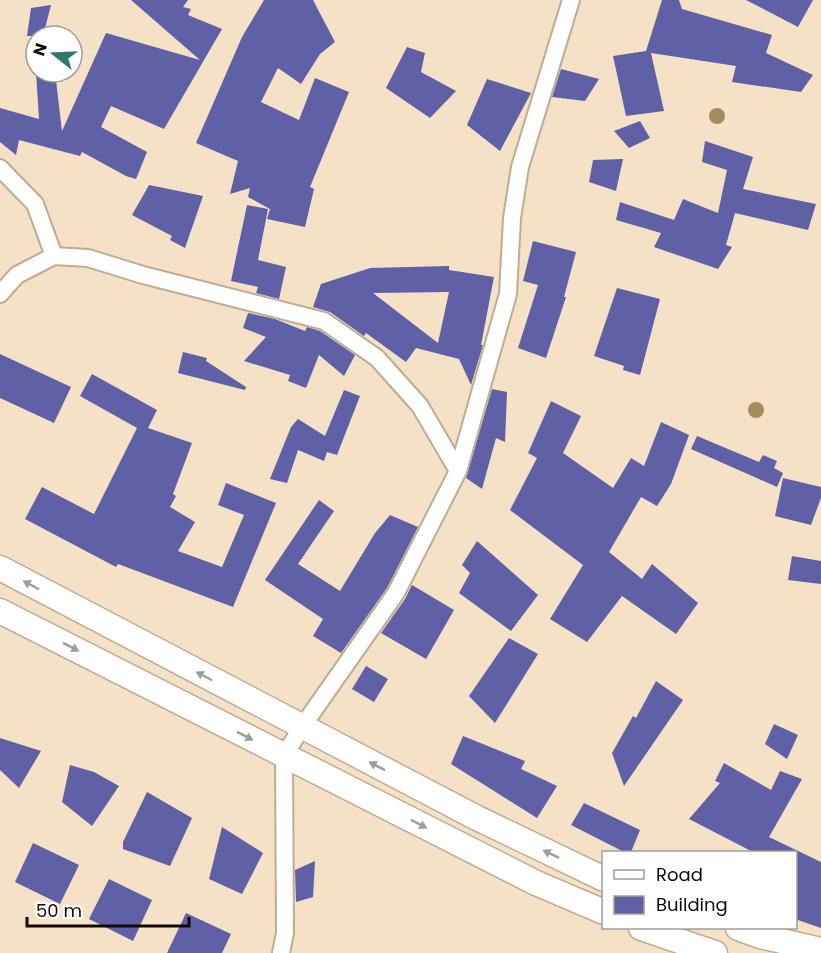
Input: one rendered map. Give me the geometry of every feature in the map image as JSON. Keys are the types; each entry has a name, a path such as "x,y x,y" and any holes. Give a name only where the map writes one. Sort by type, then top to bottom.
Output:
{"street":[{"path":"282,953 285,933 284,756 396,593 458,471 508,294 512,218 520,167 571,0"},
{"path":"0,168 35,204 54,256"},
{"path":"0,294 17,275 54,256 88,258 143,275 324,321 377,358 420,406 458,471"},
{"path":"0,568 477,819 602,879"},
{"path":"0,612 536,883 602,912"},
{"path":"647,929 715,953"},
{"path":"743,929 760,936 821,950"}],"building":[{"path":"131,0 188,0 183,7 191,9 188,15 222,29 164,129 111,106 101,127 147,152 136,179 82,152 80,156 19,140 16,155 0,142 0,108 39,119 37,84 56,84 62,131 106,33 200,60"},
{"path":"264,0 313,0 335,42 320,54 301,84 278,68 261,102 299,120 315,78 349,92 310,187 314,189 305,227 267,219 270,209 248,197 250,188 230,194 238,161 196,143 242,37"},
{"path":"662,0 679,0 682,9 772,35 766,53 813,75 801,92 732,82 736,66 651,53 664,111 626,116 613,56 646,51"},
{"path":"746,0 813,0 798,27"},
{"path":"51,5 46,24 29,24 31,8"},
{"path":"407,47 425,53 421,72 456,91 430,118 386,88"},
{"path":"561,69 599,79 585,101 552,97"},
{"path":"487,79 531,93 500,151 467,125"},
{"path":"640,121 650,138 629,148 614,131"},
{"path":"705,141 753,157 743,189 816,204 808,230 735,213 726,245 732,247 718,269 654,247 661,233 616,220 620,202 674,220 683,199 718,213 727,170 702,162"},
{"path":"623,159 616,191 589,182 593,160"},
{"path":"149,185 203,196 185,248 170,240 172,236 132,215"},
{"path":"247,205 268,209 258,260 286,267 279,299 256,293 258,287 231,281"},
{"path":"533,241 576,252 564,297 566,297 546,358 518,348 538,285 523,281"},
{"path":"449,266 449,270 494,277 481,345 483,345 471,385 459,359 416,348 406,362 366,333 364,336 330,312 313,307 321,284 370,268","holes":["449,292 438,343 373,293"]},
{"path":"617,288 660,299 640,375 623,370 624,366 594,356"},
{"path":"248,313 275,319 305,331 307,327 320,331 355,355 344,376 319,355 306,388 288,381 290,375 244,361 266,337 243,328"},
{"path":"183,352 207,358 206,361 246,387 245,390 178,373"},
{"path":"0,354 71,387 54,423 0,398"},
{"path":"92,374 157,410 148,428 192,443 173,494 176,496 170,507 195,522 178,551 222,567 244,515 218,505 226,483 276,503 233,607 118,564 116,567 25,519 42,487 94,514 137,428 80,396"},
{"path":"492,389 507,392 505,442 496,438 482,489 466,478"},
{"path":"344,390 360,396 337,455 327,452 324,461 298,450 287,483 270,479 291,427 298,419 325,436"},
{"path":"551,401 581,416 563,453 613,488 631,458 644,466 661,422 689,435 671,484 657,506 641,497 609,552 642,579 652,564 698,603 676,634 622,596 587,642 550,619 583,565 510,510 537,458 528,453"},
{"path":"697,436 759,462 763,455 777,461 774,468 783,473 777,487 691,449"},
{"path":"783,478 821,487 821,498 811,525 775,516"},
{"path":"319,500 334,511 298,564 340,591 375,533 390,515 418,527 387,588 341,653 313,636 323,619 265,580"},
{"path":"477,541 538,595 511,631 459,593 470,573 462,565"},
{"path":"792,556 821,561 821,584 788,580"},
{"path":"412,585 454,610 426,659 381,633"},
{"path":"509,638 538,654 495,723 469,696"},
{"path":"366,666 388,679 374,702 352,689"},
{"path":"656,681 683,700 624,786 612,753 633,716 636,718"},
{"path":"774,724 798,735 787,759 765,744"},
{"path":"463,736 525,761 521,769 557,786 537,818 451,764"},
{"path":"0,738 41,751 19,788 0,770"},
{"path":"724,763 771,790 780,771 802,779 769,837 821,862 821,928 797,920 797,851 751,851 689,819 720,783 715,781"},
{"path":"70,765 94,772 119,786 92,826 62,802"},
{"path":"147,792 192,818 170,866 123,849 123,842"},
{"path":"584,803 640,830 631,851 622,851 571,825"},
{"path":"222,827 263,853 242,894 209,879"},
{"path":"33,843 79,865 60,904 15,882"},
{"path":"315,861 313,897 296,902 295,870"},
{"path":"109,879 152,900 133,941 89,919"},
{"path":"186,913 231,934 222,953 167,953"}]}
